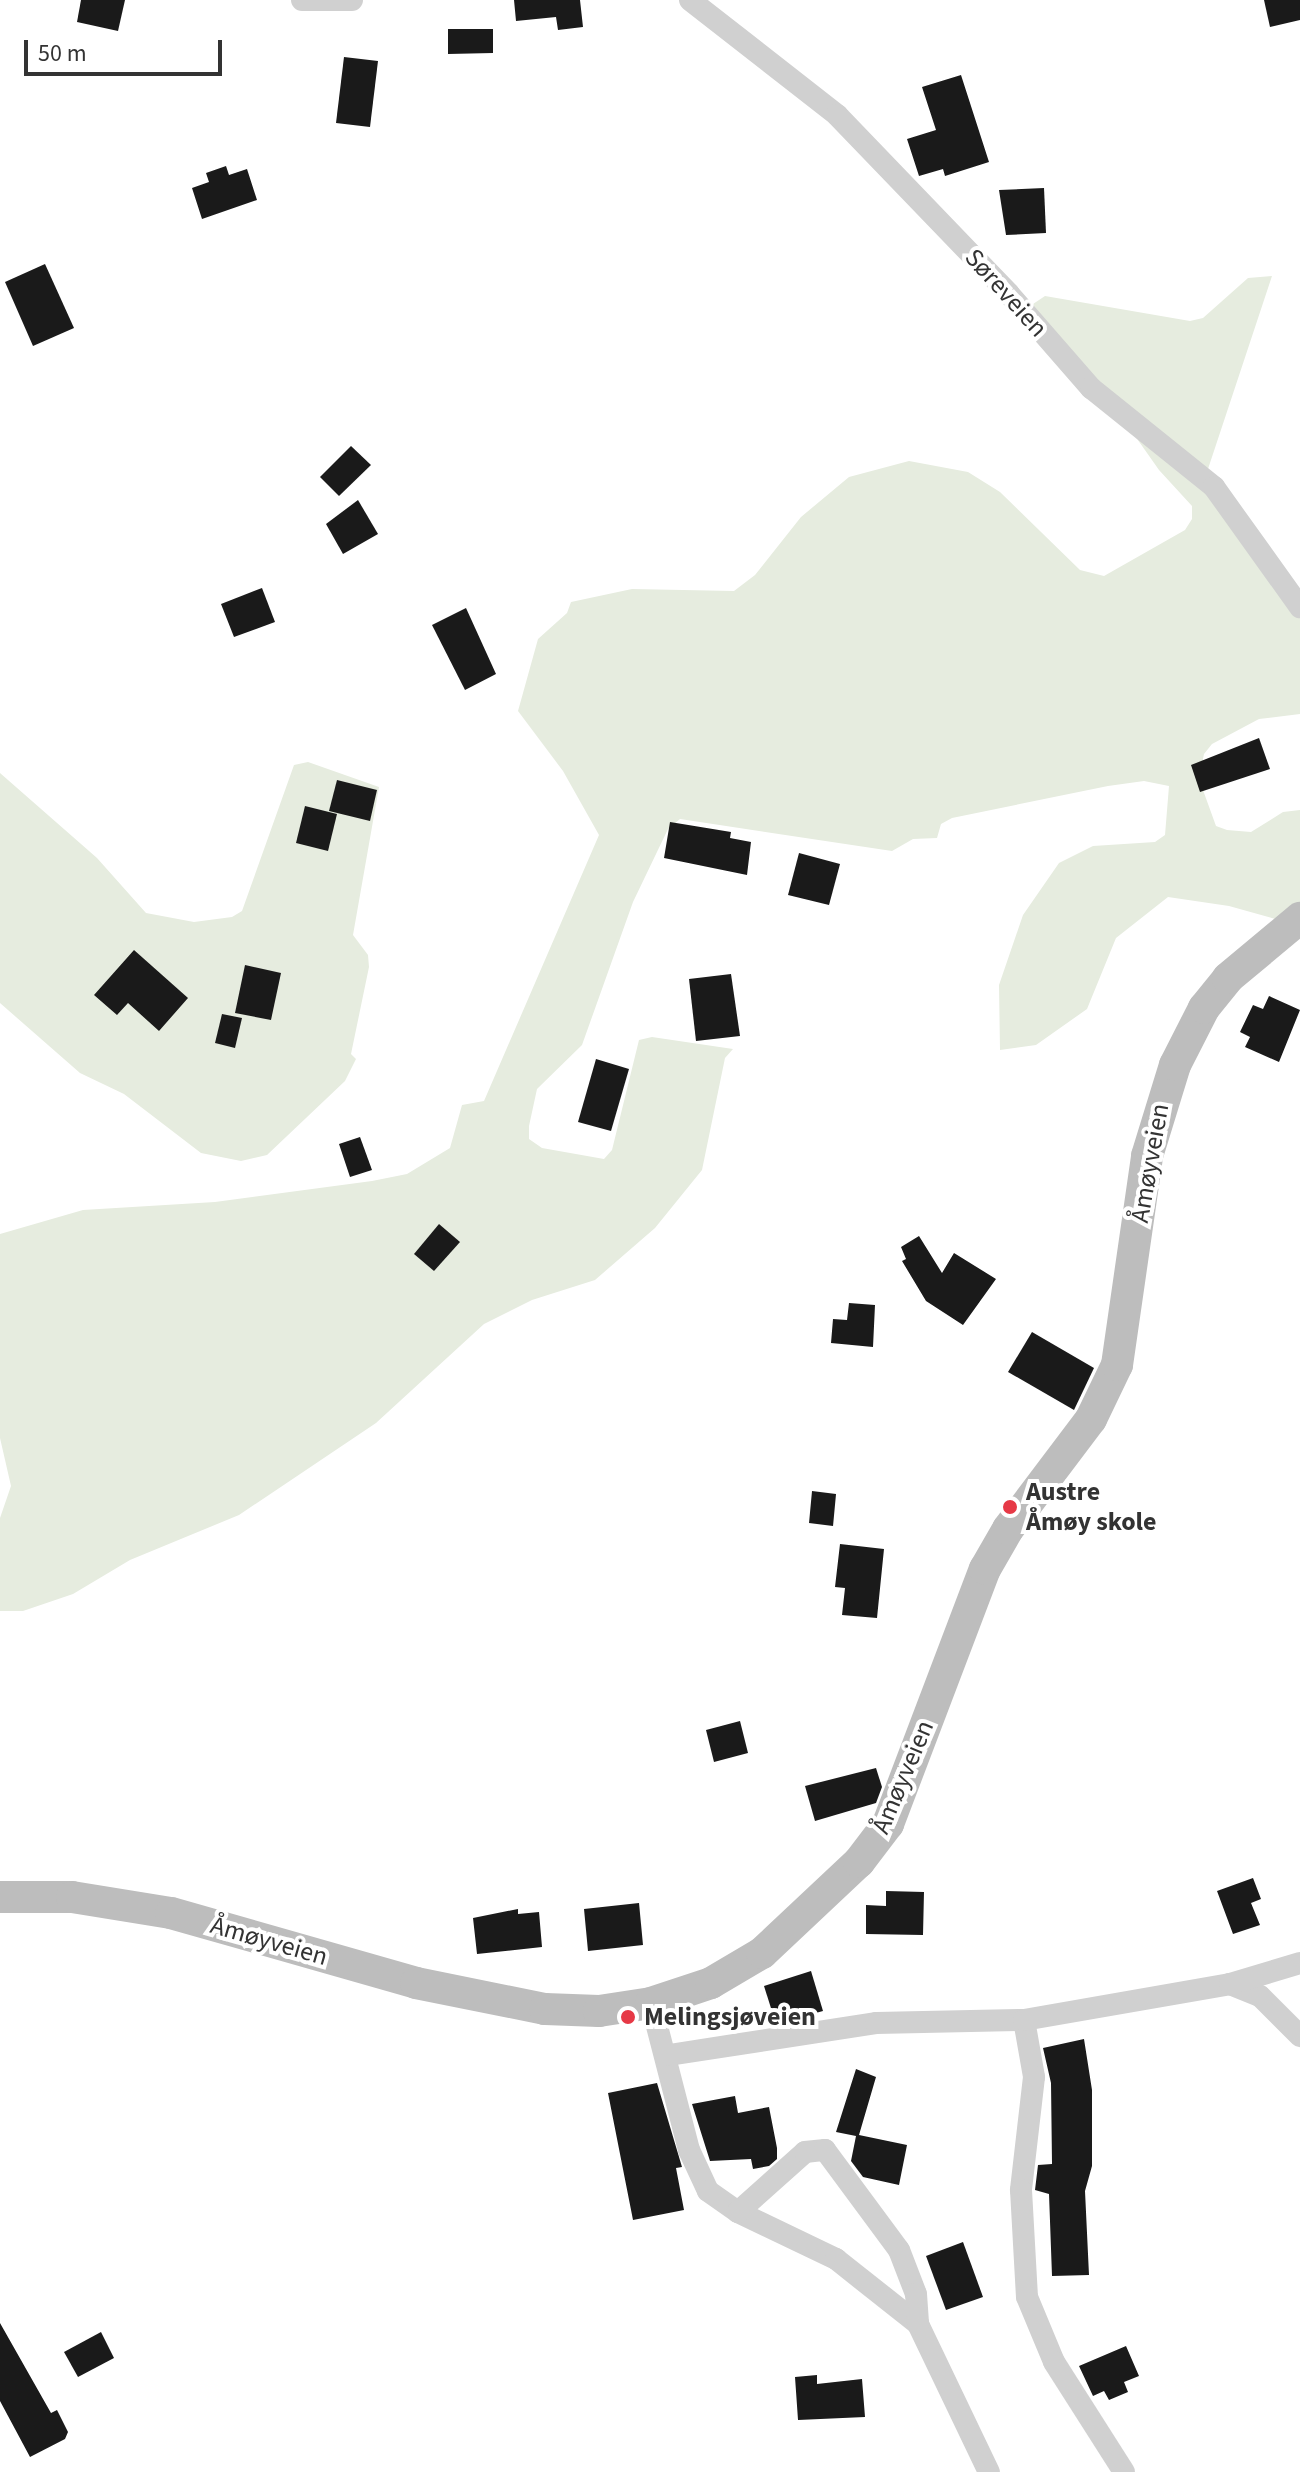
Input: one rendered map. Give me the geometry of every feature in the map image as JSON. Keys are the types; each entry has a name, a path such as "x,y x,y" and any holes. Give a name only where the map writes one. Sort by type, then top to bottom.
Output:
{"main road":[{"name":"Åmøyveien","path":"0,1897 72,1897 171,1913 501,2003 572,2011 651,2003 711,1983 762,1953 859,1862 888,1824 985,1569 1008,1529 1091,1419 1117,1365 1147,1156 1175,1065 1204,1008 1228,978 1300,918"}],"street":[{"path":"302,0 352,0"},
{"name":"Søreveien","path":"690,0 837,115 1009,294 1091,388 1214,487 1300,607"},
{"path":"669,2055 876,2023 1024,2020 1230,1984 1300,1963"},
{"path":"1230,1984 1260,1996 1300,2036"},
{"path":"651,2003 669,2055 696,2173 708,2191 738,2212 836,2259 918,2324"},
{"path":"1024,2020 1034,2077 1021,2190 1027,2297 1054,2362 1124,2472"},
{"path":"738,2212 805,2152 825,2150 899,2250 916,2294 918,2324 989,2472"}],"shaded area":[{"path":"1272,276 1206,475 1300,598 1300,714 1259,719 1212,744 1204,754 1199,779 1216,826 1227,830 1251,832 1283,812 1300,810 1300,926 1229,906 1168,897 1116,938 1087,1009 1036,1045 1000,1050 999,985 1023,915 1059,863 1093,846 1155,842 1165,835 1169,786 1144,781 1108,786 952,818 941,824 937,838 913,839 892,851 680,819 668,829 633,902 582,1045 537,1089 529,1126 529,1139 542,1148 604,1159 612,1150 639,1040 652,1037 733,1049 725,1058 702,1170 655,1228 595,1280 532,1300 484,1324 376,1423 239,1515 130,1560 73,1594 23,1611 0,1611 0,1518 11,1486 0,1438 0,1234 83,1210 215,1202 372,1181 407,1174 450,1148 462,1105 484,1101 599,835 563,771 518,711 538,639 567,613 571,602 632,589 734,591 755,575 801,517 849,477 909,461 968,472 1000,492 1080,570 1104,576 1185,530 1192,519 1192,506 1159,470 1102,389 1021,312 1045,296 1190,321 1203,318 1248,278"},
{"path":"308,762 379,787 353,935 368,955 369,967 351,1054 356,1059 345,1081 267,1155 241,1161 201,1153 124,1094 80,1073 0,1003 0,773 97,858 146,913 194,922 232,917 242,911 294,765"}],"building":[{"path":"81,0 125,0 118,31 77,22"},
{"path":"514,0 580,0 583,27 558,30 556,17 516,21"},
{"path":"1264,0 1300,0 1300,20 1270,27"},
{"path":"448,29 493,29 493,53 448,54"},
{"path":"344,57 378,61 370,127 336,123"},
{"path":"961,75 989,162 945,176 943,169 919,176 907,139 936,130 922,87"},
{"path":"226,166 229,175 247,169 257,200 202,219 192,188 209,182 206,173"},
{"path":"1044,188 1046,233 1006,235 999,190"},
{"path":"45,264 74,328 33,346 5,282"},
{"path":"351,446 371,465 339,496 320,477"},
{"path":"358,500 378,534 343,554 326,524"},
{"path":"262,588 275,622 234,637 221,604"},
{"path":"466,608 496,674 465,690 432,625"},
{"path":"1259,738 1270,769 1200,792 1191,765"},
{"path":"337,780 377,790 370,821 329,811"},
{"path":"305,806 337,814 328,851 296,843"},
{"path":"670,822 731,832 730,838 751,842 747,875 664,858"},
{"path":"799,853 840,864 829,905 788,895"},
{"path":"134,950 188,998 159,1031 128,1003 117,1015 94,995"},
{"path":"245,965 281,973 271,1020 235,1013"},
{"path":"731,974 740,1036 696,1041 689,979"},
{"path":"1269,996 1300,1010 1279,1062 1245,1047 1250,1037 1240,1032 1253,1005 1263,1009"},
{"path":"222,1014 242,1018 235,1048 215,1043"},
{"path":"596,1059 629,1069 611,1131 578,1122"},
{"path":"360,1137 372,1170 350,1177 339,1144"},
{"path":"439,1224 460,1242 434,1271 414,1254"},
{"path":"919,1236 942,1273 954,1253 996,1279 963,1325 926,1301 902,1261 906,1259 901,1247"},
{"path":"849,1303 875,1305 873,1347 831,1343 833,1319 847,1320"},
{"path":"1032,1332 1094,1368 1074,1410 1008,1372"},
{"path":"812,1491 836,1494 833,1526 809,1523"},
{"path":"840,1544 884,1549 877,1618 842,1615 845,1588 835,1587"},
{"path":"740,1721 748,1753 714,1762 706,1730"},
{"path":"876,1768 882,1787 876,1803 815,1821 805,1786"},
{"path":"1253,1878 1261,1899 1251,1903 1260,1925 1233,1934 1217,1891"},
{"path":"886,1891 924,1892 923,1935 866,1934 866,1905 886,1906"},
{"path":"639,1903 643,1945 588,1951 584,1909"},
{"path":"518,1909 518,1914 539,1912 542,1947 477,1954 473,1918"},
{"path":"811,1971 823,2011 776,2024 764,1986"},
{"path":"1084,2039 1092,2090 1092,2166 1085,2191 1089,2275 1052,2276 1049,2194 1035,2190 1038,2165 1052,2164 1051,2083 1043,2048"},
{"path":"856,2069 876,2077 859,2135 907,2145 899,2185 863,2177 851,2161 856,2136 836,2132"},
{"path":"657,2083 682,2167 676,2168 684,2210 633,2220 608,2093"},
{"path":"735,2096 738,2113 769,2107 777,2159 769,2166 753,2169 751,2159 710,2161 692,2104"},
{"path":"963,2242 983,2297 946,2310 926,2256"},
{"path":"0,2323 51,2413 57,2410 68,2432 65,2439 30,2457 0,2401"},
{"path":"101,2332 114,2358 78,2377 64,2352"},
{"path":"1126,2346 1139,2376 1124,2382 1128,2392 1109,2400 1104,2391 1093,2396 1079,2366"},
{"path":"817,2375 817,2384 862,2379 865,2417 798,2420 795,2377"}],"place":[{"name":"Austre Åmøy skole","path":"1010,1507"},
{"name":"Melingsjøveien","path":"628,2017"}]}
